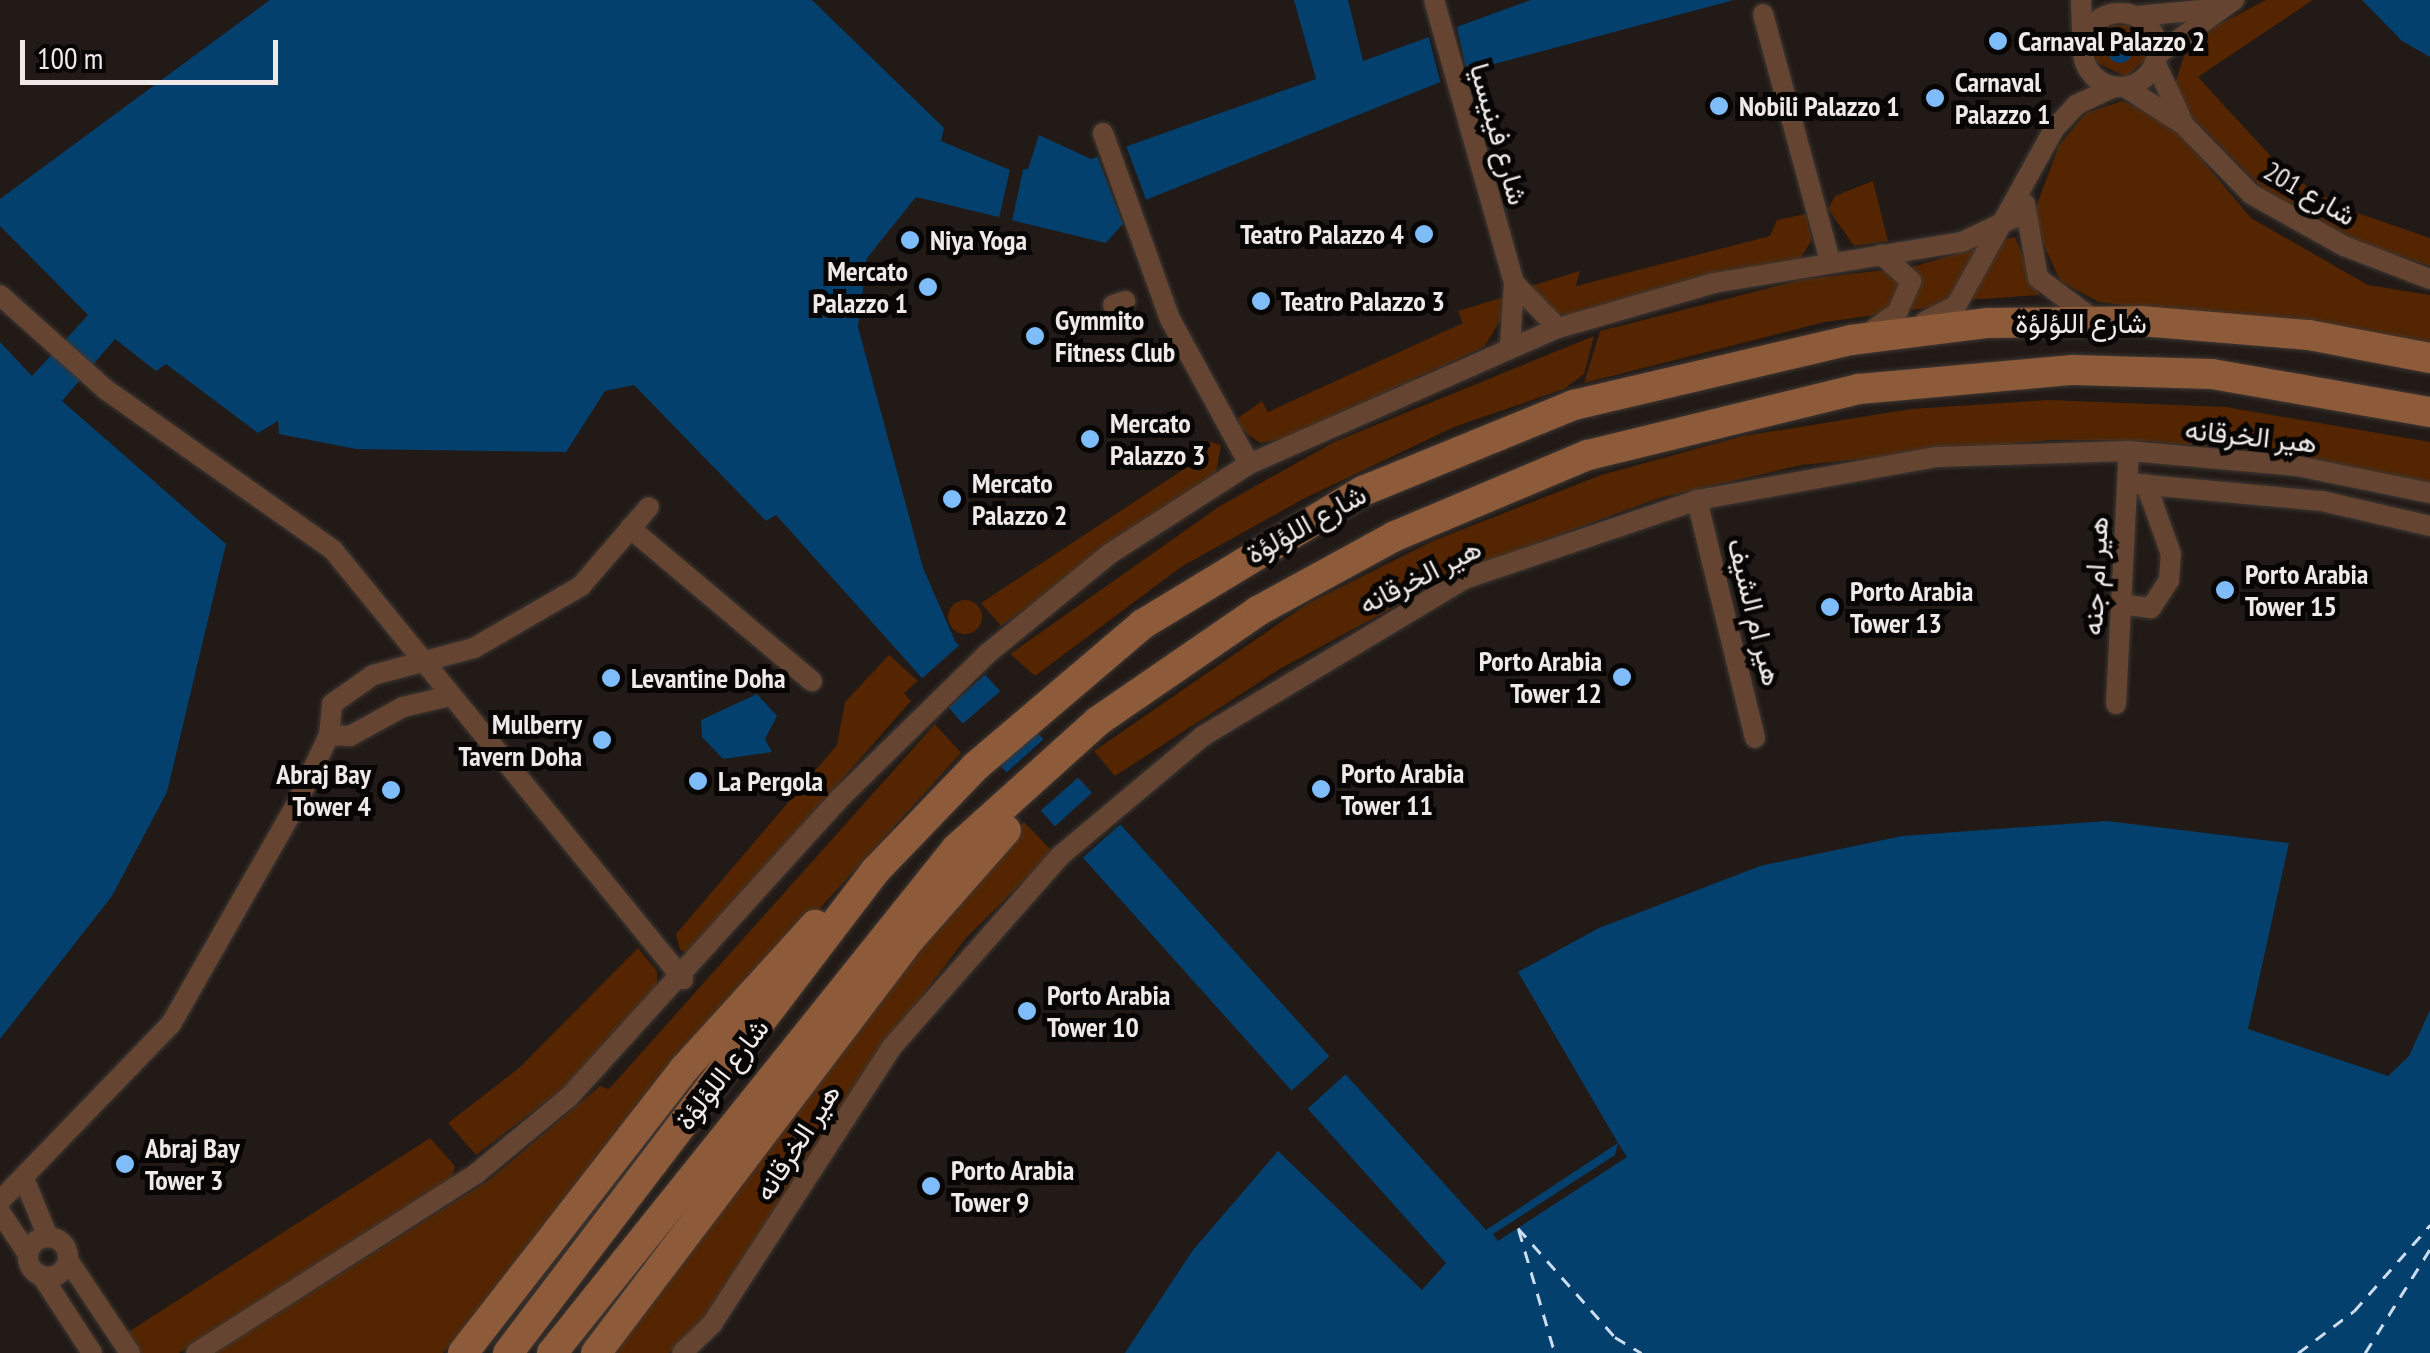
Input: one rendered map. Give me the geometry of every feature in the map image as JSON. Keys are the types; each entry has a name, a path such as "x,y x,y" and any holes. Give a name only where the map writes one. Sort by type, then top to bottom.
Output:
{"main road":[{"name":"شارع اللؤلؤة","path":"508,1353 876,870 976,766 1035,714 1216,574 1408,469 1652,381 1851,340 1988,324 2141,321 2310,335 2430,358"},
{"name":"شارع اللؤلؤة","path":"552,1353 876,941 1016,805 1140,692 1292,590 1435,516 1588,455 1793,402 1993,374 2089,370 2212,374 2430,412"},
{"path":"596,1353 910,938 1016,805"},
{"path":"463,1353 684,1069 876,870"}],"street":[{"path":"2082,0 2084,53 2120,87"},
{"path":"2076,104 2120,87 2229,3"},
{"path":"1851,340 1956,306 2031,166 2076,104 2093,23 2124,10 2229,3"},
{"name":"شارع فينيسيا","path":"1435,5 1464,121 1514,283 1510,346"},
{"path":"2124,10 2153,33 2156,59"},
{"path":"1763,14 1830,260"},
{"name":"شارع 201","path":"2156,59 2184,124"},
{"name":"شارع 201","path":"2120,87 2184,124 2252,194 2344,246 2430,279"},
{"path":"1102,132 1170,320 1249,464"},
{"path":"2031,166 2024,213 2038,278 2063,304 2141,321"},
{"path":"196,1353 477,1173 568,1097 683,979 926,711 987,654 1111,554 1249,464 1558,328 1830,260 1962,242 2024,213"},
{"path":"1851,340 1887,323 1908,291 1910,274 1880,254"},
{"name":"شارع فينيسيا","path":"1514,283 1558,328"},
{"path":"0,295 105,390 308,526 683,979"},
{"name":"هير ام جنه","path":"2116,704 2121,604 2137,483 2129,451"},
{"name":"هير الخرقانه","path":"682,1353 720,1312 891,1048 1060,856 1120,803 1284,682 1464,579 1698,500 1937,457 2129,451 2297,466 2430,493"},
{"path":"2137,483 2322,502 2430,526"},
{"path":"2121,604 2151,608 2169,580 2171,554 2137,483"},
{"name":"هير ام الشيف","path":"1698,500 1754,738"},
{"path":"0,1200 26,1181 170,1024 232,928 329,735 332,704 360,680 426,666 581,586 649,507"},
{"path":"630,528 812,682"},
{"path":"329,735 450,696"},
{"path":"26,1181 48,1237 68,1260 130,1353"},
{"path":"0,1212 92,1353"},
{"path":"28,1254 48,1237"},
{"path":"42,1276 68,1260"},
{"name":"هير الخرقانه","path":"706,1353 720,1312"}],"shaded area":[{"path":"2266,0 2313,0 2198,77 2288,175 2346,209 2430,238 2430,266 2349,239 2263,189 2184,109 2175,84 2189,40"},
{"path":"2111,25 2128,25 2146,43 2145,60 2126,77 2096,62 2094,45"},
{"path":"2122,101 2170,122 2251,218 2368,285 2430,295 2430,342 2099,302 2060,281 2032,218 2059,145 2086,113"},
{"path":"1873,181 1888,241 1854,246 1828,209 1835,196"},
{"path":"1806,214 1812,240 1798,262 1572,317 1548,311 1527,287 1580,271 1576,286 1770,236 1777,220"},
{"path":"2015,237 2039,295 1968,300 1997,241"},
{"path":"1976,248 1948,305 1825,322 1584,383 1600,331 1805,279 1912,267"},
{"path":"1504,297 1506,311 1484,347 1282,439 1260,443 1240,428 1238,418 1262,401 1268,412 1463,323 1458,311"},
{"path":"1594,336 1584,374 1564,389 1454,427 1303,499 1181,567 1035,676 1010,654 1220,506 1334,442"},
{"path":"2049,400 2226,407 2430,442 2430,485 2277,453 2146,441 2052,440 1802,465 1659,498 1458,572 1278,670 1115,776 1094,751 1307,604 1433,541 1601,475 1743,436 1911,409"},
{"path":"1205,440 1221,445 1216,472 1001,626 981,603 1184,469 1177,457"},
{"path":"965,600 977,605 982,617 977,629 965,634 953,629 948,617 953,605"},
{"path":"889,655 918,681 904,693 911,701 689,953 680,950 676,934 837,745 845,702"},
{"path":"935,724 961,753 725,1013 443,1353 215,1353 489,1180 600,1086 609,1089"},
{"path":"1024,822 1053,852 966,938 867,1069 709,1319 669,1353 606,1353 948,907"},
{"path":"638,948 657,971 657,992 562,1089 476,1155 448,1123 519,1068"},
{"path":"430,1138 455,1166 452,1177 179,1353 137,1353 125,1334"}],"water":[{"path":"270,0 812,0 944,128 941,141 1010,170 1028,169 1039,135 1091,159 1316,79 1294,0 1348,0 1363,61 1531,0 1734,0 1468,71 1143,201 1106,243 916,197 867,258 858,327 923,568 955,641 1486,1230 1618,1143 1518,972 1599,928 1760,866 1902,836 2107,821 2289,843 2248,1029 2388,1076 2409,1056 2430,1010 2430,1353 1125,1353 1193,1250 1278,1151 1422,1290 1446,1263 776,515 766,521 634,385 605,391 566,452 356,449 279,434 278,421 258,433 166,364 156,371 115,339 62,401 226,544 167,792 112,896 0,1039 0,342 32,376 88,315 0,226 0,199"},
{"path":"2362,0 2430,0 2430,57 2402,41"},
{"path":"2120,39 2132,51 2120,63 2108,51"},
{"path":"757,694 777,716 765,739 772,752 723,759 702,737 701,720"}],"pier":[{"path":"1455,19 1468,77 1442,89 1427,30"},
{"path":"1125,143 1148,205 1125,229 1096,153"},
{"path":"1025,161 1012,221 999,218 1011,165"},
{"path":"963,642 989,671 945,711 918,682"},
{"path":"1004,688 1038,725 994,766 959,727"},
{"path":"1047,736 1082,774 1037,814 1003,776"},
{"path":"1096,789 1124,821 1079,861 1051,830"},
{"path":"1333,1053 1349,1071 1304,1112 1288,1094"},
{"path":"1618,1143 1627,1157 1498,1241 1493,1234 1615,1155"}],"ferry route":[{"path":"2298,1353 2354,1311 2430,1225"},
{"path":"1518,1228 1615,1337 1642,1353"},
{"path":"1519,1230 1555,1353"},
{"path":"2365,1353 2430,1249"}],"place":[{"name":"Carnaval Palazzo 2","path":"1998,41"},
{"name":"Carnaval Palazzo 1","path":"1935,98"},
{"name":"Nobili Palazzo 1","path":"1719,106"},
{"name":"Teatro Palazzo 4","path":"1424,234"},
{"name":"Niya Yoga","path":"910,240"},
{"name":"Mercato Palazzo 1","path":"928,287"},
{"name":"Teatro Palazzo 3","path":"1261,301"},
{"name":"Gymmito Fitness Club","path":"1035,336"},
{"name":"Mercato Palazzo 3","path":"1090,439"},
{"name":"Mercato Palazzo 2","path":"952,499"},
{"name":"Porto Arabia Tower 15","path":"2225,590"},
{"name":"Porto Arabia Tower 13","path":"1830,607"},
{"name":"Porto Arabia Tower 12","path":"1622,677"},
{"name":"Levantine Doha","path":"611,678"},
{"name":"Mulberry Tavern Doha","path":"602,740"},
{"name":"La Pergola","path":"698,781"},
{"name":"Porto Arabia Tower 11","path":"1321,789"},
{"name":"Abraj Bay Tower 4","path":"391,790"},
{"name":"Porto Arabia Tower 10","path":"1027,1011"},
{"name":"Abraj Bay Tower 3","path":"125,1164"},
{"name":"Porto Arabia Tower 9","path":"931,1186"}]}
